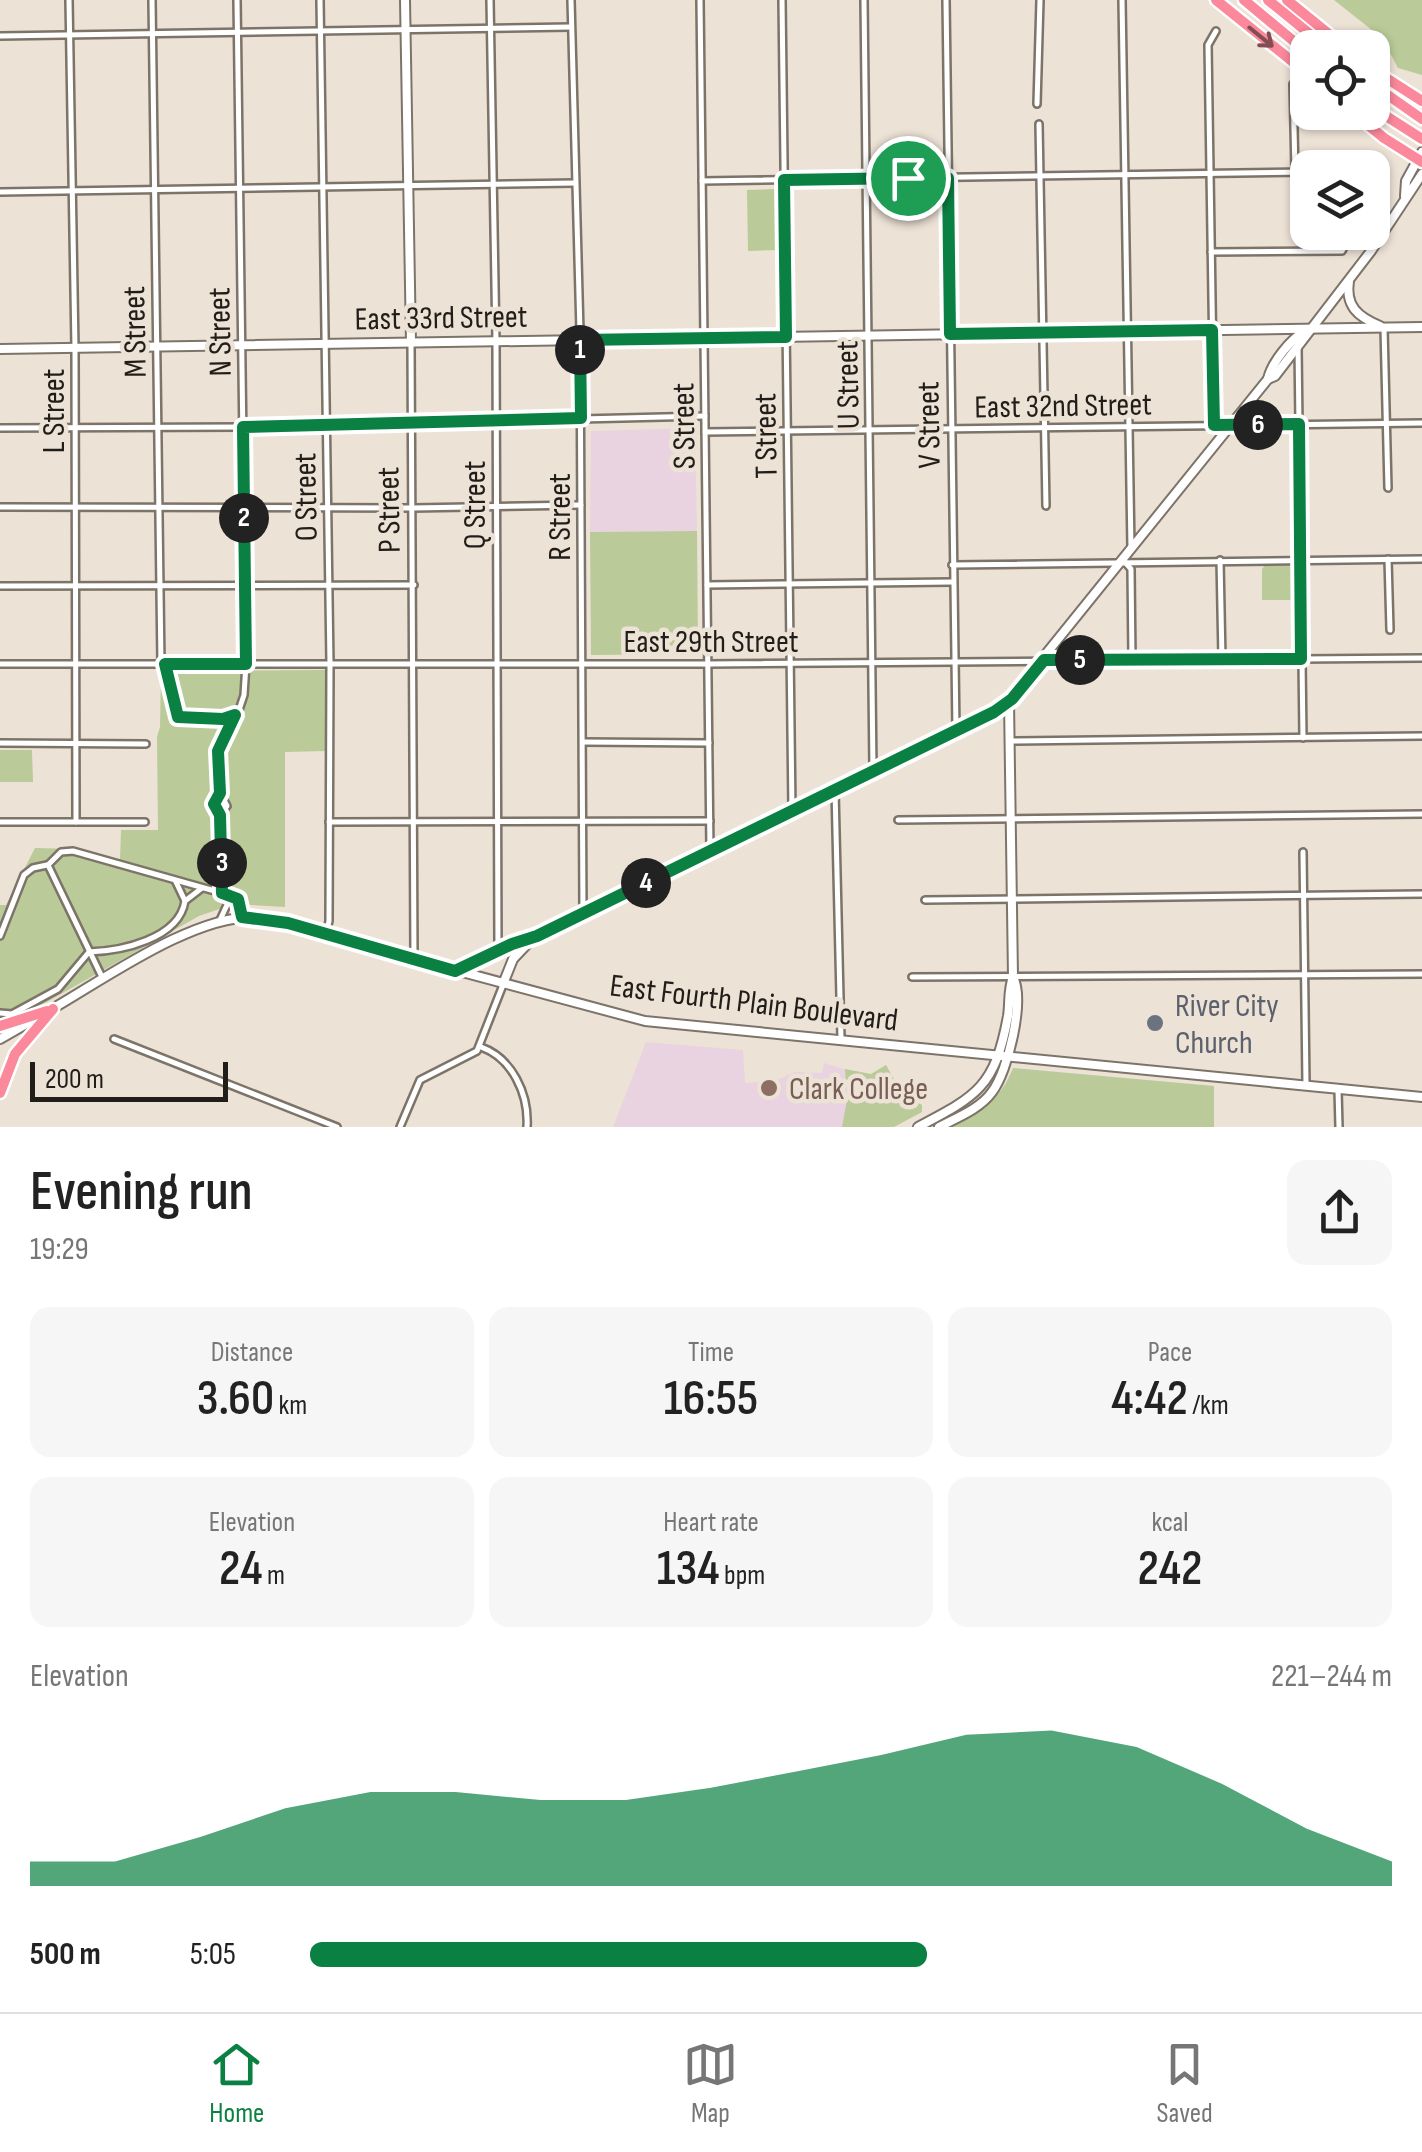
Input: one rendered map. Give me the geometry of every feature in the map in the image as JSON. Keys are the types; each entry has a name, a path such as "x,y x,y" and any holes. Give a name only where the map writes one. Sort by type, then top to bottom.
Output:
{"highway":[{"path":"1216,0 1290,60"},
{"path":"1244,0 1290,38"},
{"path":"1268,0 1305,30"},
{"path":"1288,0 1324,30"},
{"path":"1390,81 1422,101"},
{"path":"1390,97 1422,119"},
{"path":"1390,118 1422,138"},
{"path":"1374,130 1421,158"},
{"path":"0,1026 53,1009"},
{"path":"0,1093 15,1054 53,1009"}],"street":[{"name":"L Street","path":"69,0 75,348 76,822"},
{"name":"M Street","path":"152,0 163,664 178,717 223,719 235,715"},
{"name":"N Street","path":"220,793 218,751 244,695 246,664 237,0"},
{"name":"O Street","path":"320,0 330,664 326,934"},
{"name":"P Street","path":"405,0 414,585 414,959"},
{"name":"Q Street","path":"490,0 496,342 498,950"},
{"name":"R Street","path":"572,0 581,418 583,914"},
{"name":"S Street","path":"700,0 710,851"},
{"name":"T Street","path":"782,0 792,811"},
{"name":"U Street","path":"864,0 874,770"},
{"name":"V Street","path":"946,0 956,730"},
{"path":"1037,104 1040,0"},
{"path":"1122,0 1132,552"},
{"path":"0,36 571,27"},
{"path":"1214,425 1208,45 1216,31"},
{"path":"1039,124 1046,506"},
{"path":"1406,196 1406,182 1421,158"},
{"path":"702,181 1290,172"},
{"path":"455,971 583,914 1009,702 1268,379 1298,347 1422,174"},
{"path":"0,192 575,183"},
{"path":"1211,252 1343,250"},
{"path":"1349,279 1351,306 1363,318 1384,328 1388,488"},
{"name":"East 33rd Street","path":"0,349 1422,328"},
{"path":"1268,379 1296,336 1309,329"},
{"path":"1298,347 1303,738"},
{"path":"0,428 243,427 705,416"},
{"name":"East 32nd Street","path":"705,432 1422,423"},
{"path":"0,506 582,505"},
{"path":"952,565 1422,558"},
{"path":"1388,559 1390,630"},
{"path":"1220,560 1222,659"},
{"path":"1124,561 1131,570 1132,660"},
{"path":"707,585 952,582"},
{"path":"0,586 414,585"},
{"name":"East 29th Street","path":"0,664 1422,658"},
{"path":"939,1127 990,1096 1008,1018 1013,977 1009,702"},
{"path":"1010,740 1422,736"},
{"path":"583,742 709,743"},
{"path":"0,743 146,744"},
{"path":"834,790 841,1039"},
{"path":"220,793 214,804 220,815 228,905 220,920"},
{"path":"220,793 227,806 220,815"},
{"path":"898,820 1422,814"},
{"path":"330,822 710,821"},
{"path":"0,822 145,822"},
{"path":"0,936 24,875 48,865 56,854 67,850 224,893 238,899 242,917"},
{"path":"1304,852 1306,1085"},
{"path":"48,865 103,980"},
{"path":"174,879 185,901"},
{"path":"89,952 135,946 174,923 185,901 203,887"},
{"path":"924,900 1422,894"},
{"name":"East Fourth Plain Boulevard","path":"0,1039 190,932 220,920 242,917 272,919 646,1021 1422,1097"},
{"path":"400,1127 420,1080 481,1047 513,959 537,936"},
{"path":"0,1013 12,1014 58,989 89,952"},
{"path":"912,978 1422,974"},
{"path":"114,1039 337,1127"},
{"path":"481,1047 497,1052 512,1069 527,1127"},
{"path":"918,1127 978,1092 1001,1055"},
{"path":"1338,1088 1339,1127"}],"shaded area":[{"path":"695,428 697,531 590,532 591,431"},
{"name":"Clark College","path":"646,1042 743,1050 745,1083 774,1081 795,1072 822,1073 824,1063 928,1093 873,1127 613,1127"}],"green space":[{"path":"1334,0 1422,0 1422,75 1398,68 1390,53 1390,30 1372,30"},
{"path":"775,189 776,250 748,251 747,190"},
{"path":"697,531 698,654 591,655 590,532"},
{"path":"1290,563 1296,569 1296,600 1262,600 1262,569 1266,564"},
{"path":"326,670 326,751 285,752 285,907 234,904 199,916 22,1016 0,1018 0,905 6,905 35,848 77,849 120,860 121,830 158,830 161,671"},
{"path":"0,750 32,750 33,782 0,782"},
{"path":"886,1065 900,1090 922,1105 922,1112 894,1127 842,1127 847,1100 845,1069 871,1074"},
{"path":"1013,1068 1214,1086 1214,1127 952,1127 989,1104"}],"place":[{"name":"River City Church","path":"1155,1023"},
{"name":"Clark College","path":"769,1088"}],"route":[{"path":"908,178 948,178 950,334 1212,330 1214,425 1299,424 1301,659 1044,660 1012,699 994,712 537,936 455,971 288,923 242,917 238,899 222,893 220,815 214,804 220,793 218,751 235,715 223,719 178,717 165,664 246,664 243,427 581,418 580,340 786,337 784,180 908,178"}]}
